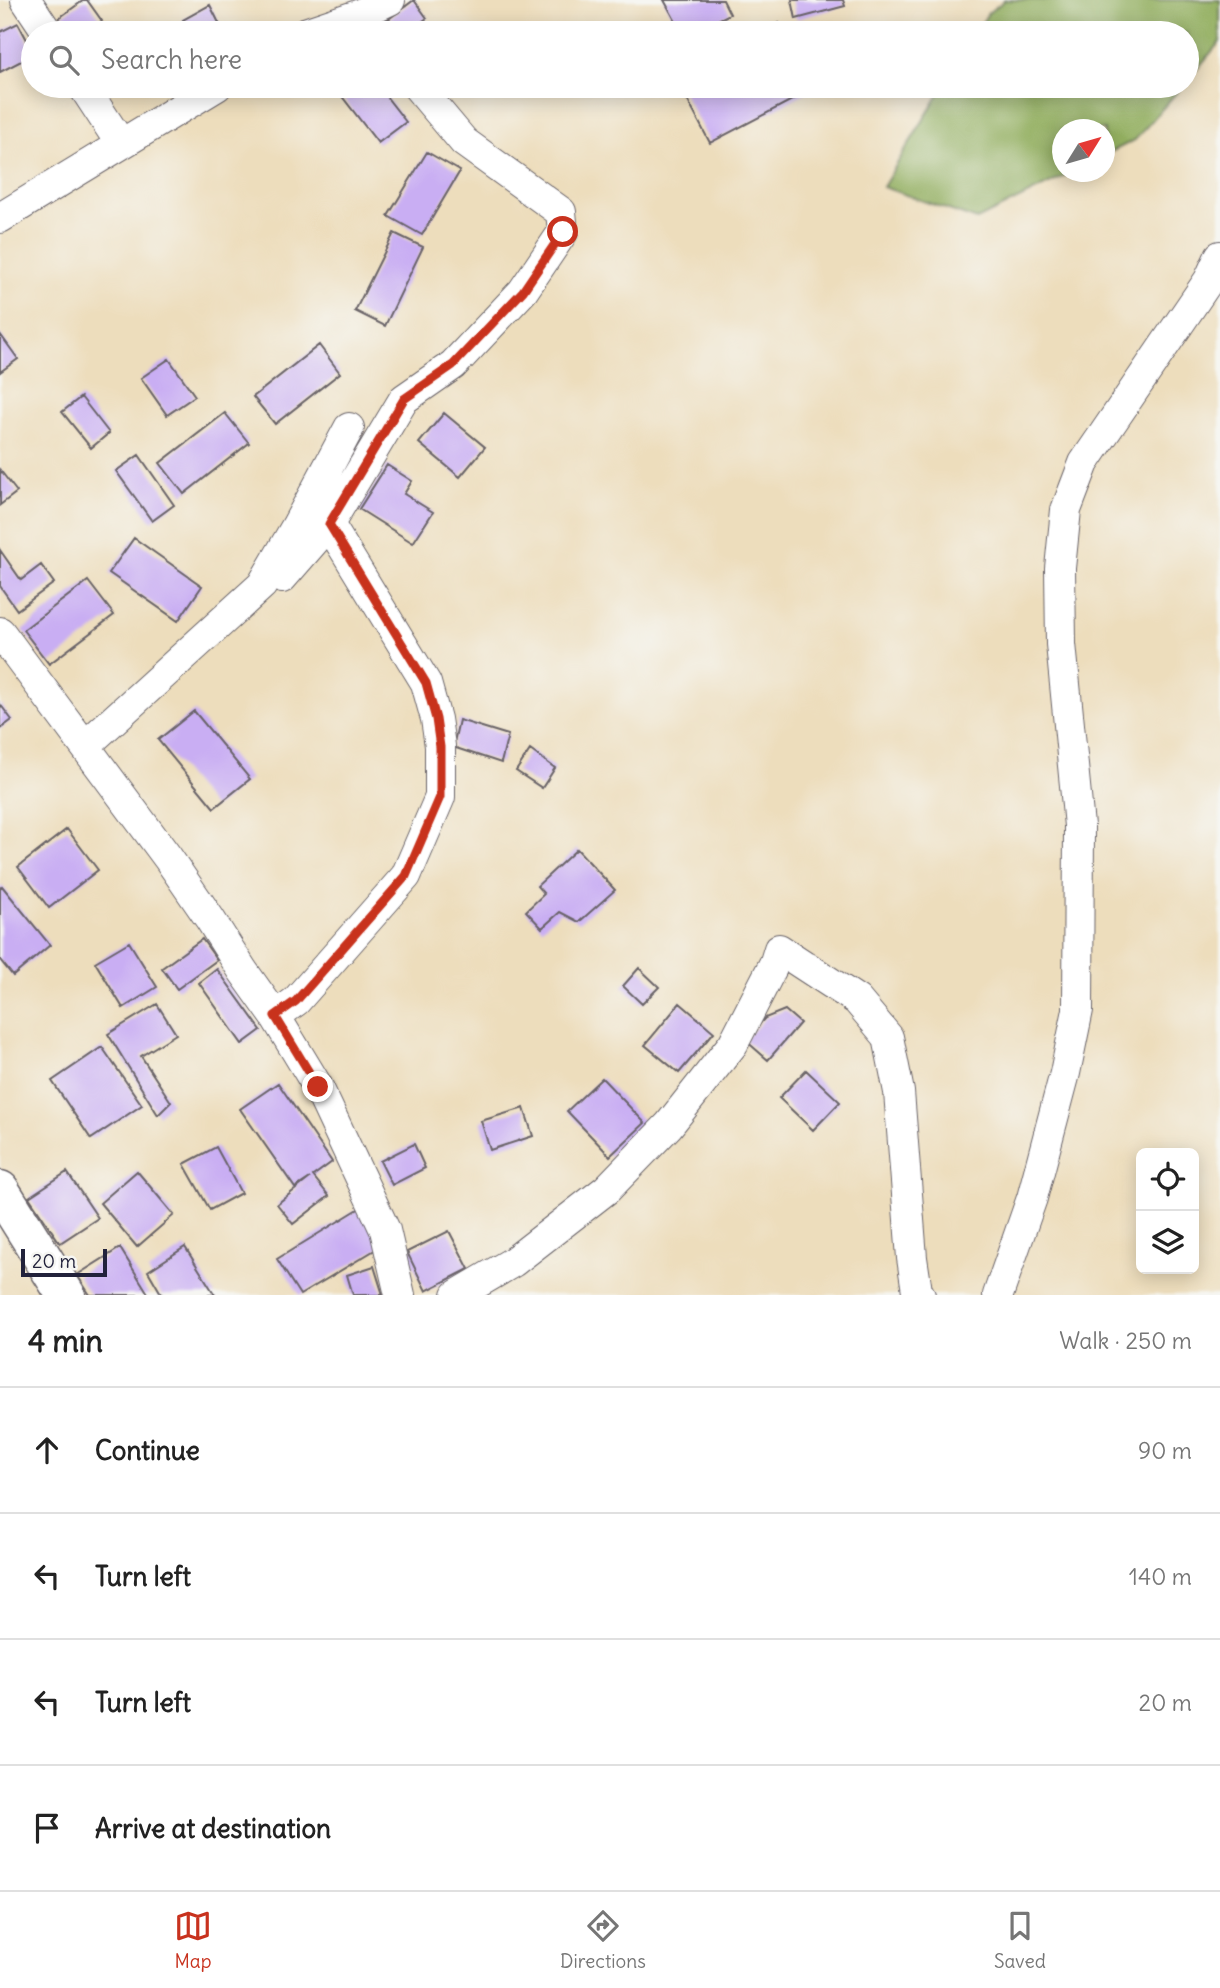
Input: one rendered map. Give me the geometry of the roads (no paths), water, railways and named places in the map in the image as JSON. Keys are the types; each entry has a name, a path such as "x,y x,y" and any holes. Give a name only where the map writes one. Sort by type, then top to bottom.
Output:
{"highway":[{"path":"0,1190 66,1295"}],"street":[{"path":"26,0 40,21"},
{"path":"369,21 390,0"},
{"path":"91,98 121,144"},
{"path":"0,218 197,98"},
{"path":"262,584 274,588 329,524 404,399 453,365 523,291 563,232 561,212 464,142 427,98"},
{"path":"998,1295 1032,1198 1065,1073 1078,1010 1079,826 1061,644 1060,568 1066,510 1084,463 1209,280 1220,256"},
{"path":"85,746 262,584 349,428"},
{"path":"275,1016 296,1001 406,876 440,797 440,747 426,683 329,524"},
{"path":"0,632 168,858 275,1016 318,1087 385,1230 400,1295"},
{"path":"457,1295 513,1262 607,1189 669,1125 733,1044 779,949 857,1000 888,1037 899,1092 912,1258 920,1295"}]}
